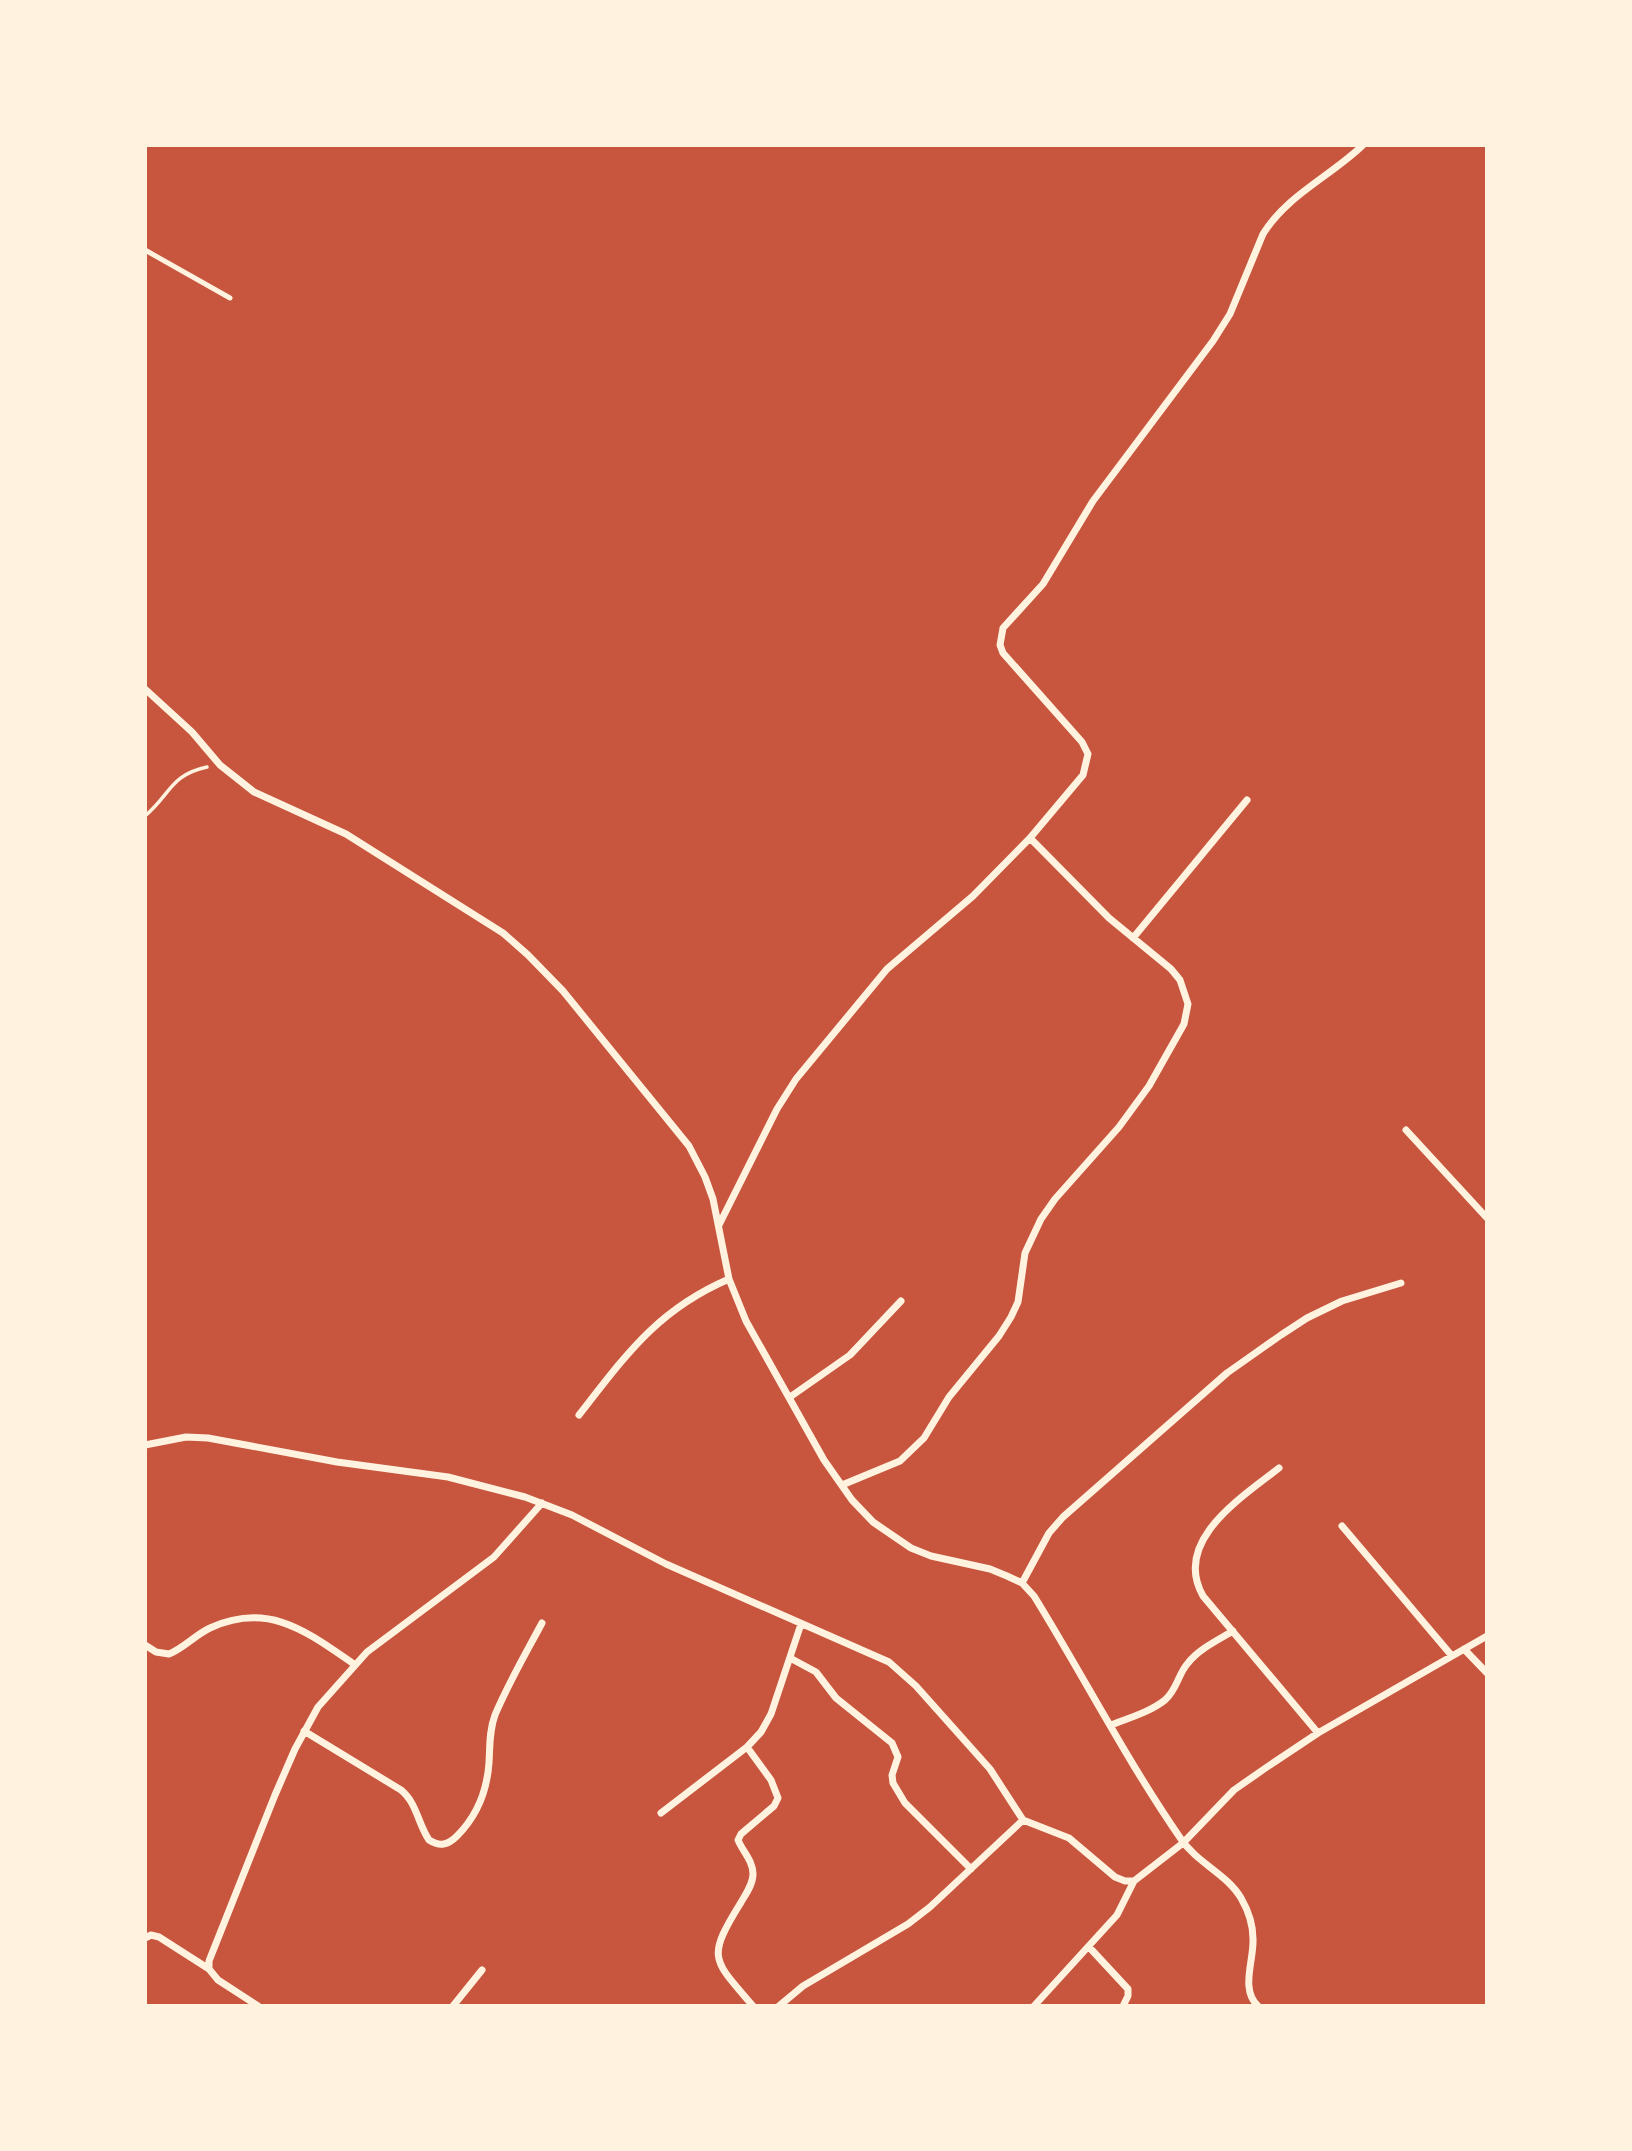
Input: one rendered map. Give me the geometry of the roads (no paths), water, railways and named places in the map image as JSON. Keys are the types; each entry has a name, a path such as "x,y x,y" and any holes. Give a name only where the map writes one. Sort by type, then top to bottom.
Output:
{"street":[{"path":"718,1225 772,1118 796,1079 887,969 973,896 1030,838 1083,775 1088,754 1082,742 1003,653 1000,645 1003,628 1043,584 1093,501 1213,341 1230,314 1270,222 1281,209 1349,159 1363,145"},
{"path":"145,689 192,732 220,765 254,792 373,850 503,933 563,991 689,1146 713,1199 729,1279 746,1321 824,1460 873,1522 911,1548 931,1556 990,1569 1022,1583 1034,1596 1146,1786 1183,1843 1235,1888 1244,1903 1251,1921 1253,1940 1250,1992 1258,2006"},
{"path":"1133,938 1247,800"},
{"path":"842,1485 900,1461 924,1438 949,1397 999,1336 1011,1317 1023,1277 1025,1253 1041,1219 1055,1199 1119,1127 1149,1086 1184,1024 1188,1004 1180,980 1153,953 1109,918 1030,838"},
{"path":"1406,1130 1487,1219"},
{"path":"579,1415 648,1330 693,1297 729,1279"},
{"path":"1022,1583 1048,1533 1063,1517 1227,1373 1307,1318 1342,1301 1401,1283"},
{"path":"790,1397 850,1355 901,1301"},
{"path":"145,1446 186,1437 208,1438 337,1462 448,1477 485,1485 542,1503 572,1516 666,1564 880,1657 901,1671 990,1769 1023,1820 1069,1838 1115,1877 1134,1881"},
{"path":"1279,1468 1219,1518 1195,1556 1193,1570 1196,1584 1203,1596 1318,1733"},
{"path":"209,1969 212,1952 275,1795 318,1707 354,1664 431,1602 494,1557 542,1503"},
{"path":"1342,1526 1452,1656"},
{"path":"145,1645 156,1652 169,1654 213,1626 242,1618 260,1617 294,1625 354,1664"},
{"path":"304,1731 401,1790 408,1796 429,1840 440,1845 448,1844 464,1829 482,1799 495,1716 542,1623"},
{"path":"661,1814 747,1747 761,1732 771,1714 801,1624"},
{"path":"1111,1725 1155,1707 1168,1698 1186,1664 1233,1631"},
{"path":"1034,2006 1117,1915 1134,1881 1183,1843 1234,1790 1318,1733 1487,1636"},
{"path":"1464,1649 1487,1673"},
{"path":"790,1658 816,1672 836,1698 892,1743 898,1757 892,1775 897,1791 905,1803 971,1869"},
{"path":"747,1747 771,1780 778,1798 774,1806 741,1834 738,1840 751,1862 752,1882 721,1937 718,1959 727,1975 753,2006"},
{"path":"779,2006 803,1986 908,1924 930,1907 1023,1820"},
{"path":"145,1938 151,1935 159,1937 209,1969 218,1980 258,2006"},
{"path":"1089,1947 1128,1989 1123,2006"},
{"path":"453,2006 482,1970"}],"lane":[{"path":"145,250 230,298"}]}
